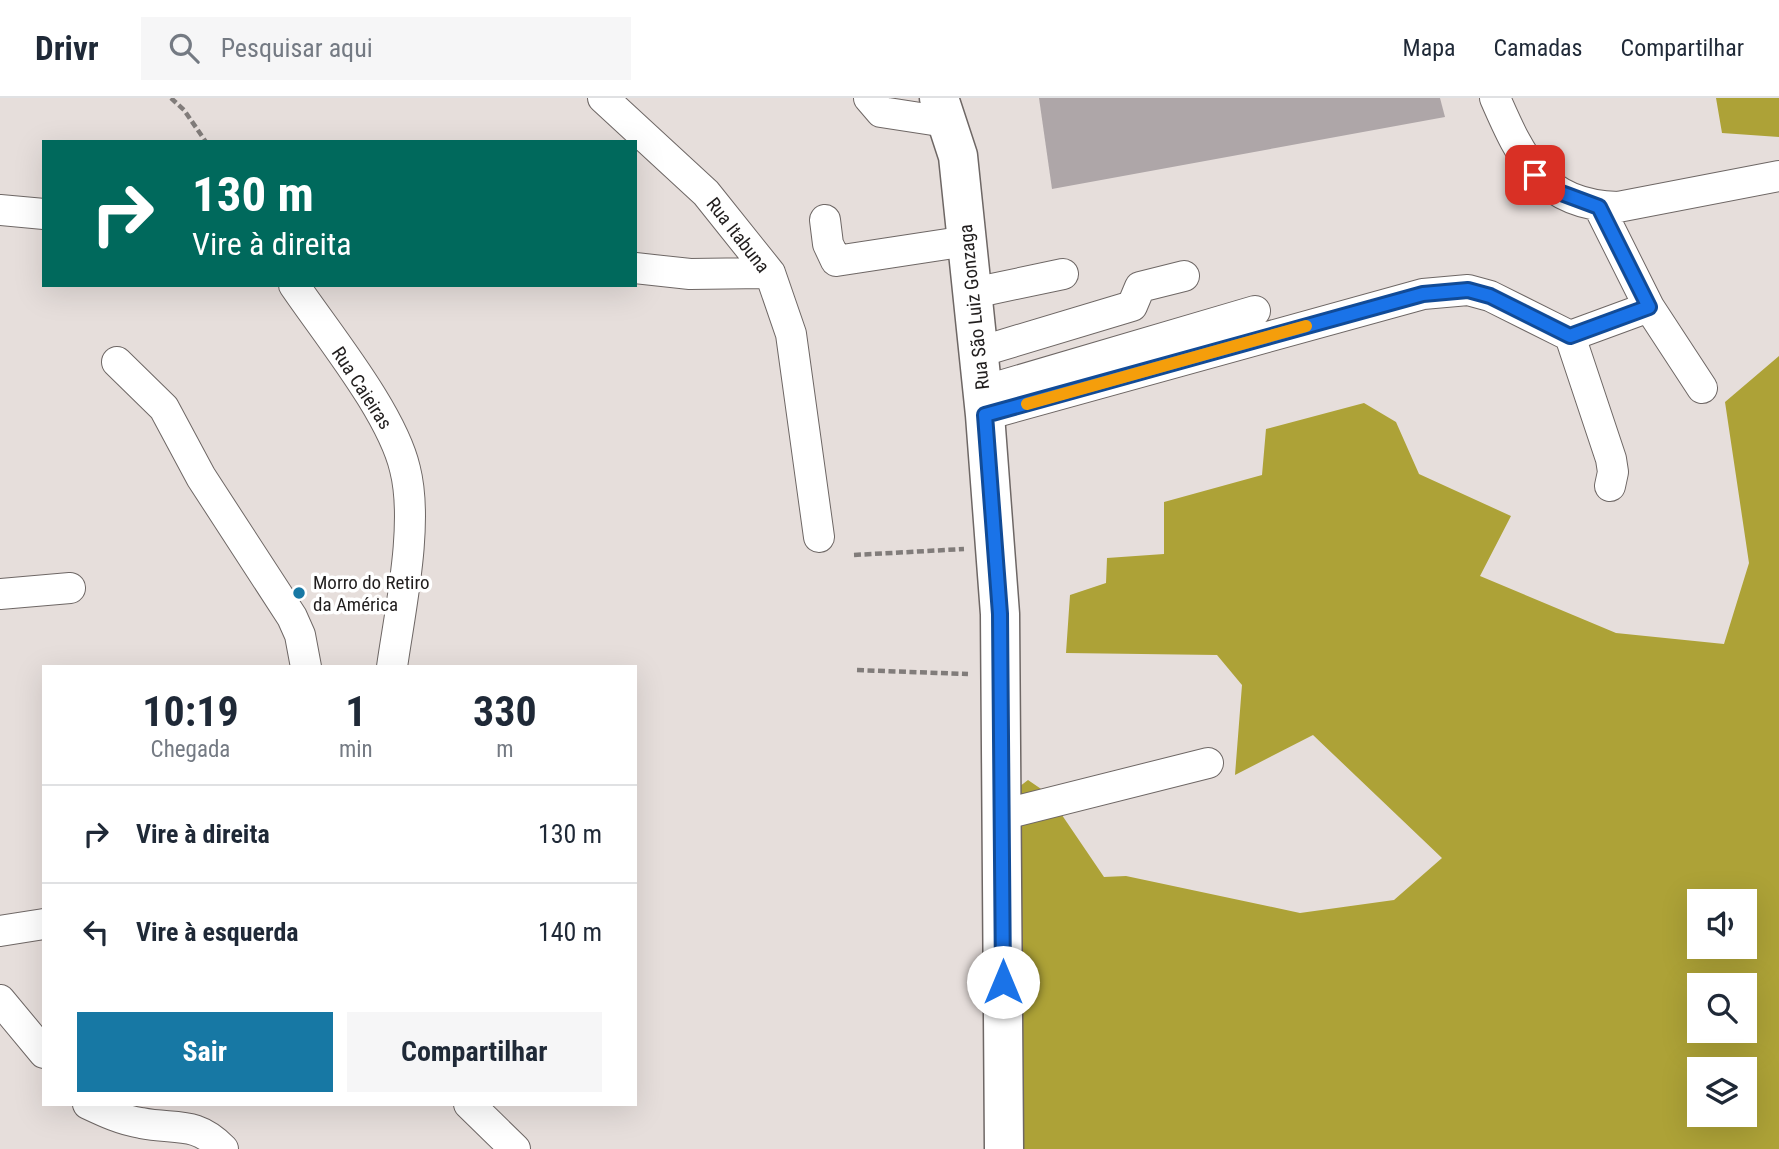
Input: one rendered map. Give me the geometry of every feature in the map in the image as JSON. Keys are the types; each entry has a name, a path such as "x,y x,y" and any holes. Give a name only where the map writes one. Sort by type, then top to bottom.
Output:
{"main road":[{"name":"Rua São Luiz Gonzaga","path":"943,104 958,156 996,547 1000,674 1004,1149"}],"street":[{"name":"Rua Itabuna","path":"603,98 706,193 770,273 790,334 819,537"},
{"path":"869,98 881,113 943,104"},
{"path":"1495,98 1535,175 1556,191 1599,207 1618,207 1779,176"},
{"path":"1599,207 1649,307 1702,388"},
{"path":"0,210 42,214"},
{"path":"825,220 832,257 836,261 967,241"},
{"path":"637,268 690,274 770,273"},
{"path":"973,293 1063,274"},
{"path":"979,352 1132,306 1140,287 1184,275"},
{"name":"Rua Caieiras","path":"295,287 389,425 406,470 409,521 393,665"},
{"path":"984,403 1423,294 1468,290 1490,296 1570,336 1611,459 1613,472 1610,486"},
{"path":"1570,336 1649,307"},
{"path":"984,403 1255,311"},
{"path":"117,362 164,408 201,477 292,617 300,635 306,665"},
{"path":"0,594 70,588"},
{"path":"1001,815 1208,763"},
{"path":"0,931 42,923"},
{"path":"0,1000 42,1052"},
{"path":"93,1106 141,1124 188,1126 212,1138 223,1149"},
{"path":"471,1106 515,1149"}],"path":[{"path":"170,98 184,110 205,140"},
{"path":"854,555 996,547"},
{"path":"857,670 1000,674"}],"shaded area":[{"path":"1716,98 1779,98 1779,137 1722,133"},
{"path":"1779,356 1779,1149 995,1149 1007,796 1028,780 1047,793 1104,877 1126,876 1300,913 1394,900 1442,858 1313,735 1235,775 1242,685 1217,655 1066,653 1070,595 1106,583 1107,558 1164,554 1164,502 1262,475 1266,429 1364,403 1396,422 1419,474 1511,516 1480,576 1616,633 1724,644 1749,563 1725,402"}],"building":[{"path":"1039,98 1440,98 1445,117 1052,189"}],"slow traffic":[{"path":"1027,404 1306,326"}],"place":[{"name":"Morro do Retiro da América","path":"299,593"}],"route":[{"path":"1003,982 1000,614 985,415 1423,294 1468,290 1490,296 1543,320 1570,336 1649,307 1599,207 1556,191 1535,175"}]}
